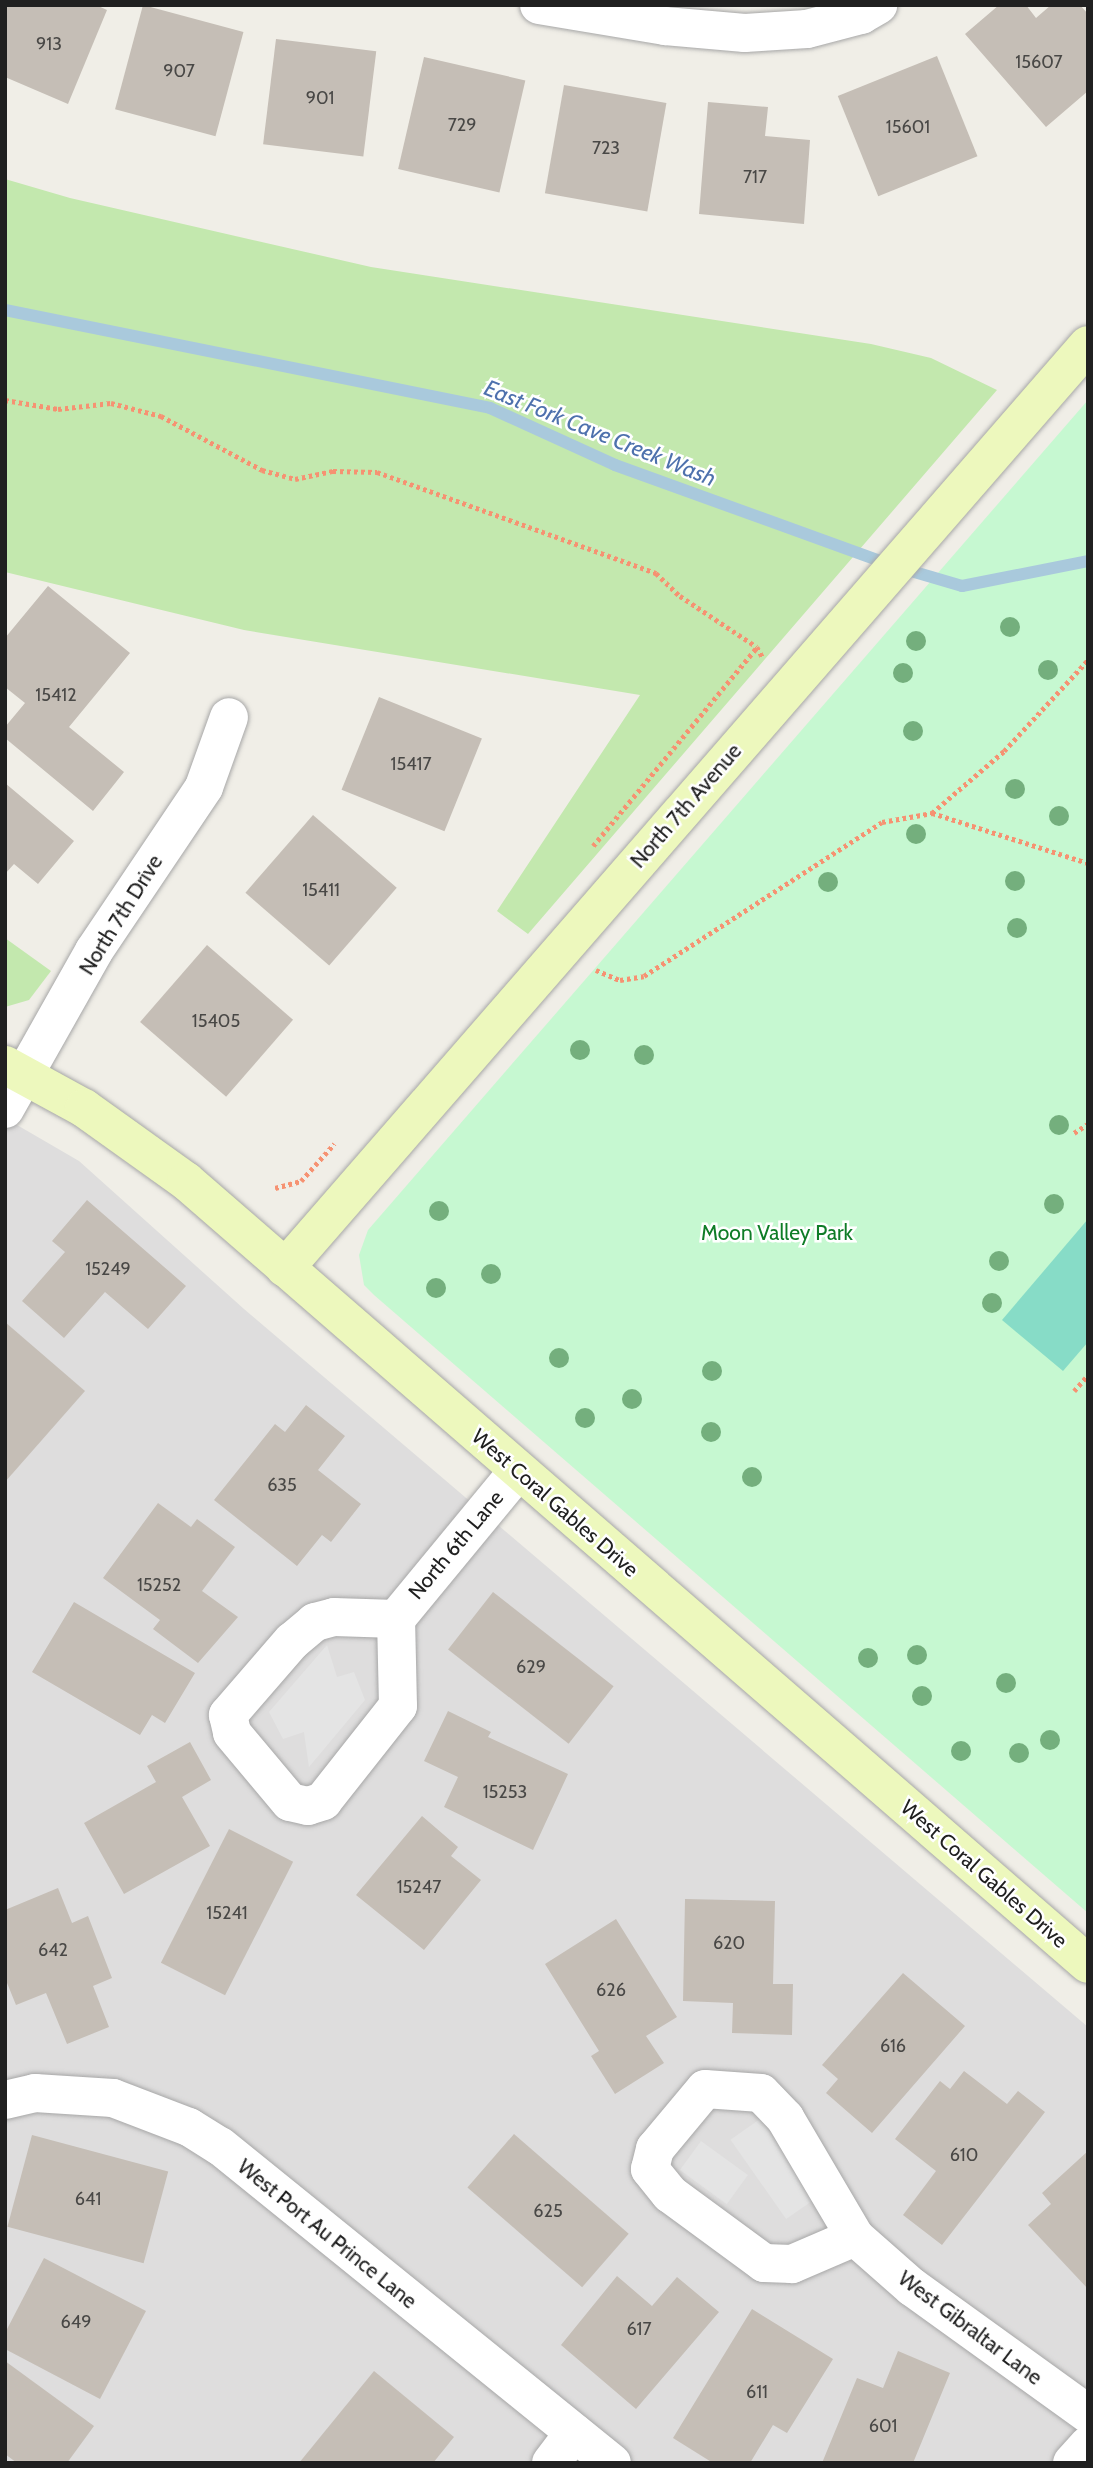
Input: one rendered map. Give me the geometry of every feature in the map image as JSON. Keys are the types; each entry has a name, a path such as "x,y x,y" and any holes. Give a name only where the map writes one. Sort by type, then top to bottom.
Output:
{"street":[{"path":"539,5 745,33 807,29 869,10"},
{"name":"North 7th Avenue","path":"285,1269 845,621 1088,345"},
{"name":"North 7th Drive","path":"5,1109 15,1070 204,787 229,717"},
{"name":"West Coral Gables Drive","path":"15,1070 139,1145 1088,1964"},
{"name":"North 6th Lane","path":"396,1619 334,1617 315,1622 292,1641 228,1715 232,1733 290,1802 308,1806 323,1801 398,1706 396,1619 517,1471"},
{"name":"West Gibraltar Lane","path":"855,2237 792,2264 764,2263 670,2194 650,2169 655,2149 705,2089 761,2093 785,2118 855,2237 912,2287 1088,2414"},
{"name":"West Port Au Prince Lane","path":"5,2100 35,2093 113,2098 189,2127 220,2146 612,2463"},
{"path":"551,2463 575,2433"},
{"path":"1072,2463 1088,2445"}],"path":[{"path":"5,400 58,410 111,403 161,416 262,470 295,479 333,471 377,472 616,557 656,573 680,596 757,647 783,694"},
{"path":"1088,660 1004,751 932,813 1088,863"},
{"path":"1074,1133 1088,1124"},
{"path":"1074,1391 1088,1375"}],"shaded area":[{"path":"5,1118 79,1161 244,1309 1088,2027 1088,2463 5,2463"},
{"path":"327,1645 337,1677 354,1672 365,1700 309,1767 304,1732 283,1739 269,1712"},
{"path":"760,2119 816,2198 786,2219 731,2140"},
{"path":"701,2141 748,2175 727,2204 680,2170"}],"green space":[{"path":"5,179 70,198 371,267 871,344 931,358 997,390 528,934 497,911 640,695 244,630 5,572"},
{"name":"Moon Valley Park","path":"1088,400 1088,1913 374,1295 364,1285 359,1255 368,1230"},
{"path":"5,938 51,971 29,1000 5,1007"},
{"path":"1088,1219 1088,1342 1063,1371 1002,1320"}],"building":[{"path":"5,5 96,5 107,10 68,104 5,77"},
{"path":"143,5 243,32 216,136 115,109"},
{"path":"999,5 1026,5 1036,18 1051,5 1080,5 1088,14 1088,91 1046,127 965,34"},
{"path":"276,39 376,51 363,157 263,144"},
{"path":"937,56 977,156 878,196 838,96"},
{"path":"424,57 525,80 499,192 398,169"},
{"path":"564,85 666,103 647,211 545,193"},
{"path":"708,102 768,107 765,136 810,140 804,224 699,214"},
{"path":"48,586 130,653 69,727 124,772 93,811 5,738 5,727 25,703 5,687 5,638"},
{"path":"379,697 482,739 444,831 342,790"},
{"path":"5,783 74,841 38,884 14,864 5,874"},
{"path":"313,815 397,888 329,966 245,893"},
{"path":"207,945 293,1020 226,1097 140,1022"},
{"path":"87,1200 186,1286 148,1329 105,1292 64,1338 22,1301 65,1252 52,1241"},
{"path":"5,1322 85,1391 5,1482"},
{"path":"306,1405 345,1436 318,1470 361,1504 331,1542 322,1535 297,1566 214,1500 275,1424 285,1432"},
{"path":"158,1503 191,1527 197,1519 235,1547 202,1591 238,1617 198,1663 153,1629 160,1620 103,1578"},
{"path":"493,1592 614,1686 569,1744 448,1650"},
{"path":"74,1602 195,1673 165,1723 152,1715 140,1735 32,1672"},
{"path":"448,1711 491,1732 488,1737 568,1774 533,1850 444,1807 458,1777 424,1761"},
{"path":"190,1742 211,1780 182,1797 210,1846 124,1894 84,1823 156,1782 147,1766"},
{"path":"422,1816 458,1847 451,1856 481,1880 424,1950 356,1895"},
{"path":"229,1829 293,1862 225,1995 161,1963"},
{"path":"58,1888 72,1923 88,1916 112,1978 93,1986 109,2027 67,2044 46,1993 16,2005 5,1978 5,1910"},
{"path":"685,1899 775,1901 773,1984 793,1984 792,2035 732,2033 733,2003 683,2001"},
{"path":"616,1919 677,2017 646,2036 664,2063 615,2094 591,2056 599,2051 545,1964"},
{"path":"903,1973 965,2026 872,2133 826,2093 838,2079 822,2065"},
{"path":"964,2071 1007,2104 1018,2091 1045,2112 942,2245 903,2215 936,2171 895,2139 940,2081 950,2089"},
{"path":"514,2134 629,2234 582,2287 467,2188"},
{"path":"32,2135 168,2171 144,2263 7,2227"},
{"path":"1088,2151 1088,2289 1028,2225 1051,2204 1042,2193"},
{"path":"44,2258 146,2311 100,2399 5,2349 5,2333"},
{"path":"617,2276 652,2306 677,2277 719,2312 636,2409 561,2345"},
{"path":"752,2309 833,2359 787,2433 773,2425 750,2463 713,2463 673,2438"},
{"path":"898,2351 950,2373 913,2463 822,2463 857,2378 883,2388"},
{"path":"5,2361 94,2426 67,2463 17,2463 5,2454"},
{"path":"374,2371 454,2437 433,2463 299,2463"}],"waterway":[{"name":"East Fork Cave Creek Wash","path":"5,310 490,408 615,465 894,566 962,586 1088,561"}]}
